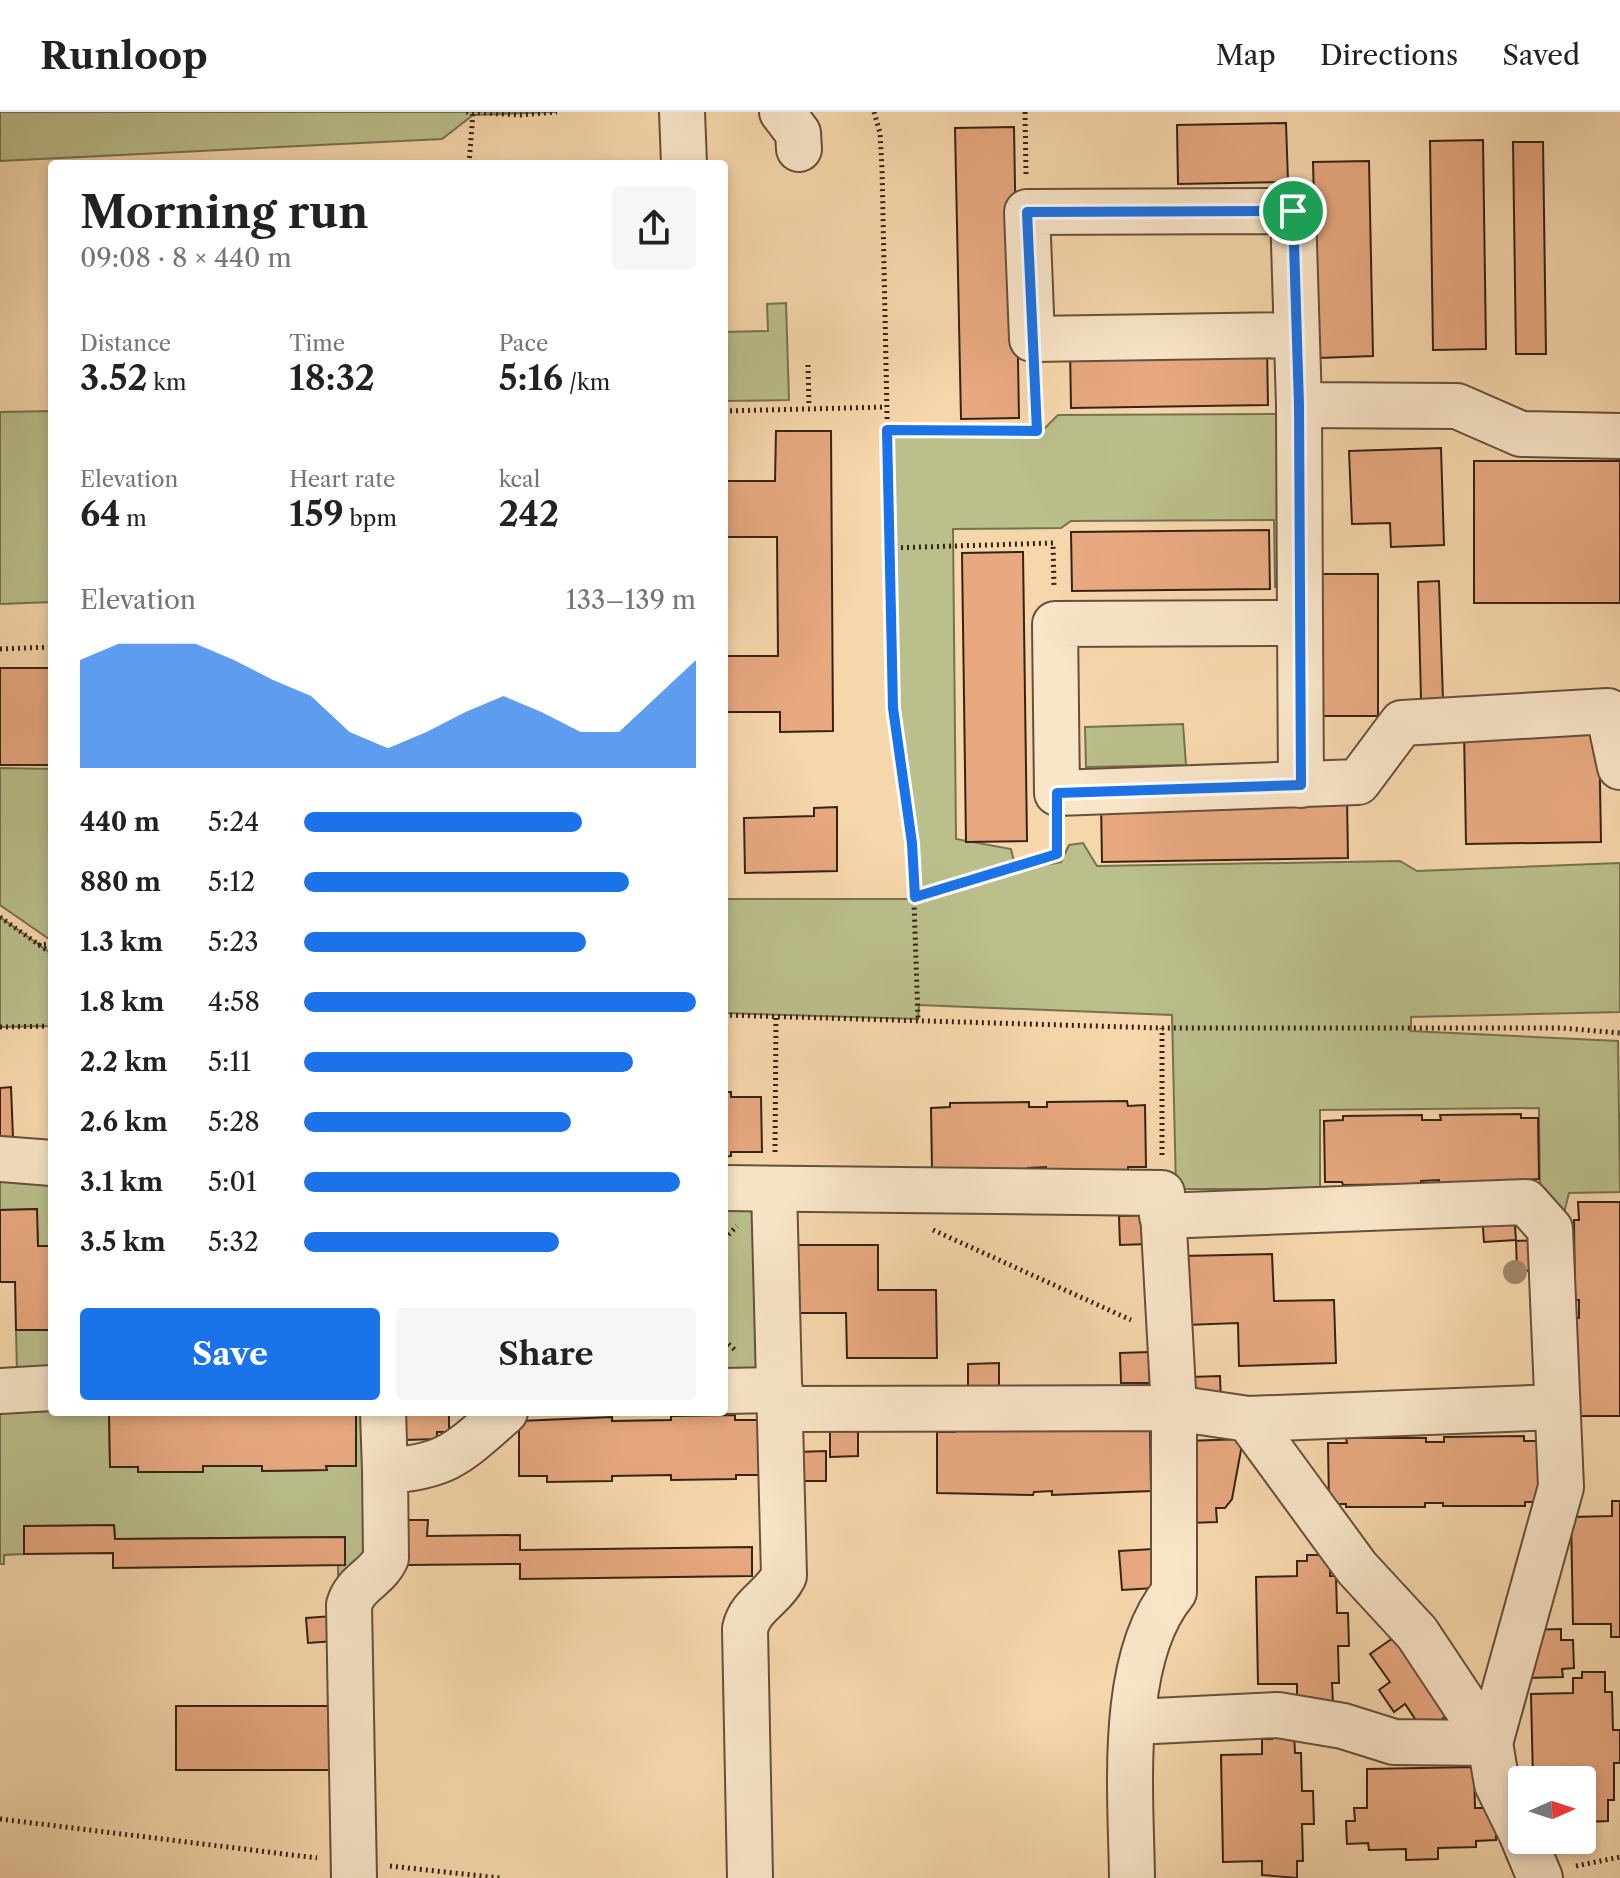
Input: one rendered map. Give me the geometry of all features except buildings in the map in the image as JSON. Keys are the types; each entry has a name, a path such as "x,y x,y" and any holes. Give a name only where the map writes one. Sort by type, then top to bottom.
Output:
{"lane":[{"path":"682,112 684,160"},
{"path":"1296,335 1032,339 1027,212 1293,211 1299,405 1301,785"},
{"path":"1299,405 1457,406 1521,434 1620,436"},
{"path":"1300,623 1055,624 1057,793 1358,782 1402,723 1608,711 1620,767"},
{"path":"0,1159 48,1163"},
{"path":"728,1188 1162,1204 1526,1202 1550,1229 1561,1487 1490,1743"},
{"path":"750,1878 745,1629 748,1615 776,1591 784,1576 774,1189"},
{"path":"1132,1878 1134,1722 1146,1643 1162,1607 1174,1592 1174,1408 1162,1204"},
{"path":"0,1391 48,1388"},
{"path":"728,1392 780,1399 1174,1408 1248,1419 1557,1407"},
{"path":"354,1870 349,1605 352,1594 381,1570 386,1558 383,1416"},
{"path":"385,1471 425,1469 453,1457 500,1416"},
{"path":"1248,1419 1357,1568 1417,1633 1490,1743 1497,1784 1508,1807"},
{"path":"1134,1722 1278,1715 1343,1726 1394,1742 1490,1743"},
{"path":"1530,1854 1540,1878"}],"path":[{"path":"466,112 557,112"},
{"path":"874,112 880,133 882,168 893,708 912,843 918,1019"},
{"path":"1025,112 1027,212"},
{"path":"469,160 473,113"},
{"path":"887,430 1037,431 1032,339"},
{"path":"808,365 809,407"},
{"path":"728,411 886,407"},
{"path":"889,548 1053,543 1055,624"},
{"path":"0,649 48,647"},
{"path":"915,897 1057,854 1057,793"},
{"path":"0,917 48,951"},
{"path":"38,945 48,944"},
{"path":"728,1015 1162,1028 1562,1028 1620,1033"},
{"path":"774,1189 776,1017"},
{"path":"0,1027 48,1026"},
{"path":"1162,1028 1162,1204"},
{"path":"930,1228 1171,1339"},
{"path":"0,1819 354,1870 500,1878"}],"green space":[{"path":"0,112 557,112 473,115 442,139 0,161"},
{"path":"786,303 789,400 728,401 728,332 768,331 767,304"},
{"path":"48,411 48,602 0,604 0,412"},
{"path":"1292,414 1290,584 1275,587 1274,520 1071,521 1061,528 953,529 956,839 1011,849 1016,870 1061,862 1069,845 1083,843 1097,866 1400,861 1417,871 1620,863 1620,1012 1411,1017 1411,1031 1618,1041 1620,1192 1569,1193 1563,1217 1540,1191 1539,1108 1320,1110 1320,1189 1176,1189 1172,1015 919,1005 918,1019 728,1013 728,899 916,899 917,836 904,766 897,665 893,435 1037,436 1058,415"},
{"path":"1183,724 1186,765 1086,767 1085,727"},
{"path":"0,768 48,769 48,938 0,905"},
{"path":"0,917 48,951 48,1026 0,1027"},
{"path":"0,1170 48,1173 48,1246 38,1246 36,1209 0,1210"},
{"path":"728,1203 765,1203 766,1390 728,1391"},
{"path":"16,1330 48,1330 48,1370 17,1372"},
{"path":"48,1402 48,1416 109,1416 110,1467 138,1467 138,1472 202,1472 203,1466 262,1466 262,1471 326,1470 326,1466 356,1466 356,1416 370,1416 373,1562 338,1579 338,1565 345,1565 344,1537 115,1539 114,1525 24,1527 24,1554 4,1555 4,1564 0,1564 0,1405"}],"route":[{"path":"1293,211 1299,405 1301,785 1057,793 1057,854 915,897 912,843 903,798 893,708 887,430 1037,431 1027,212 1293,211"}]}
